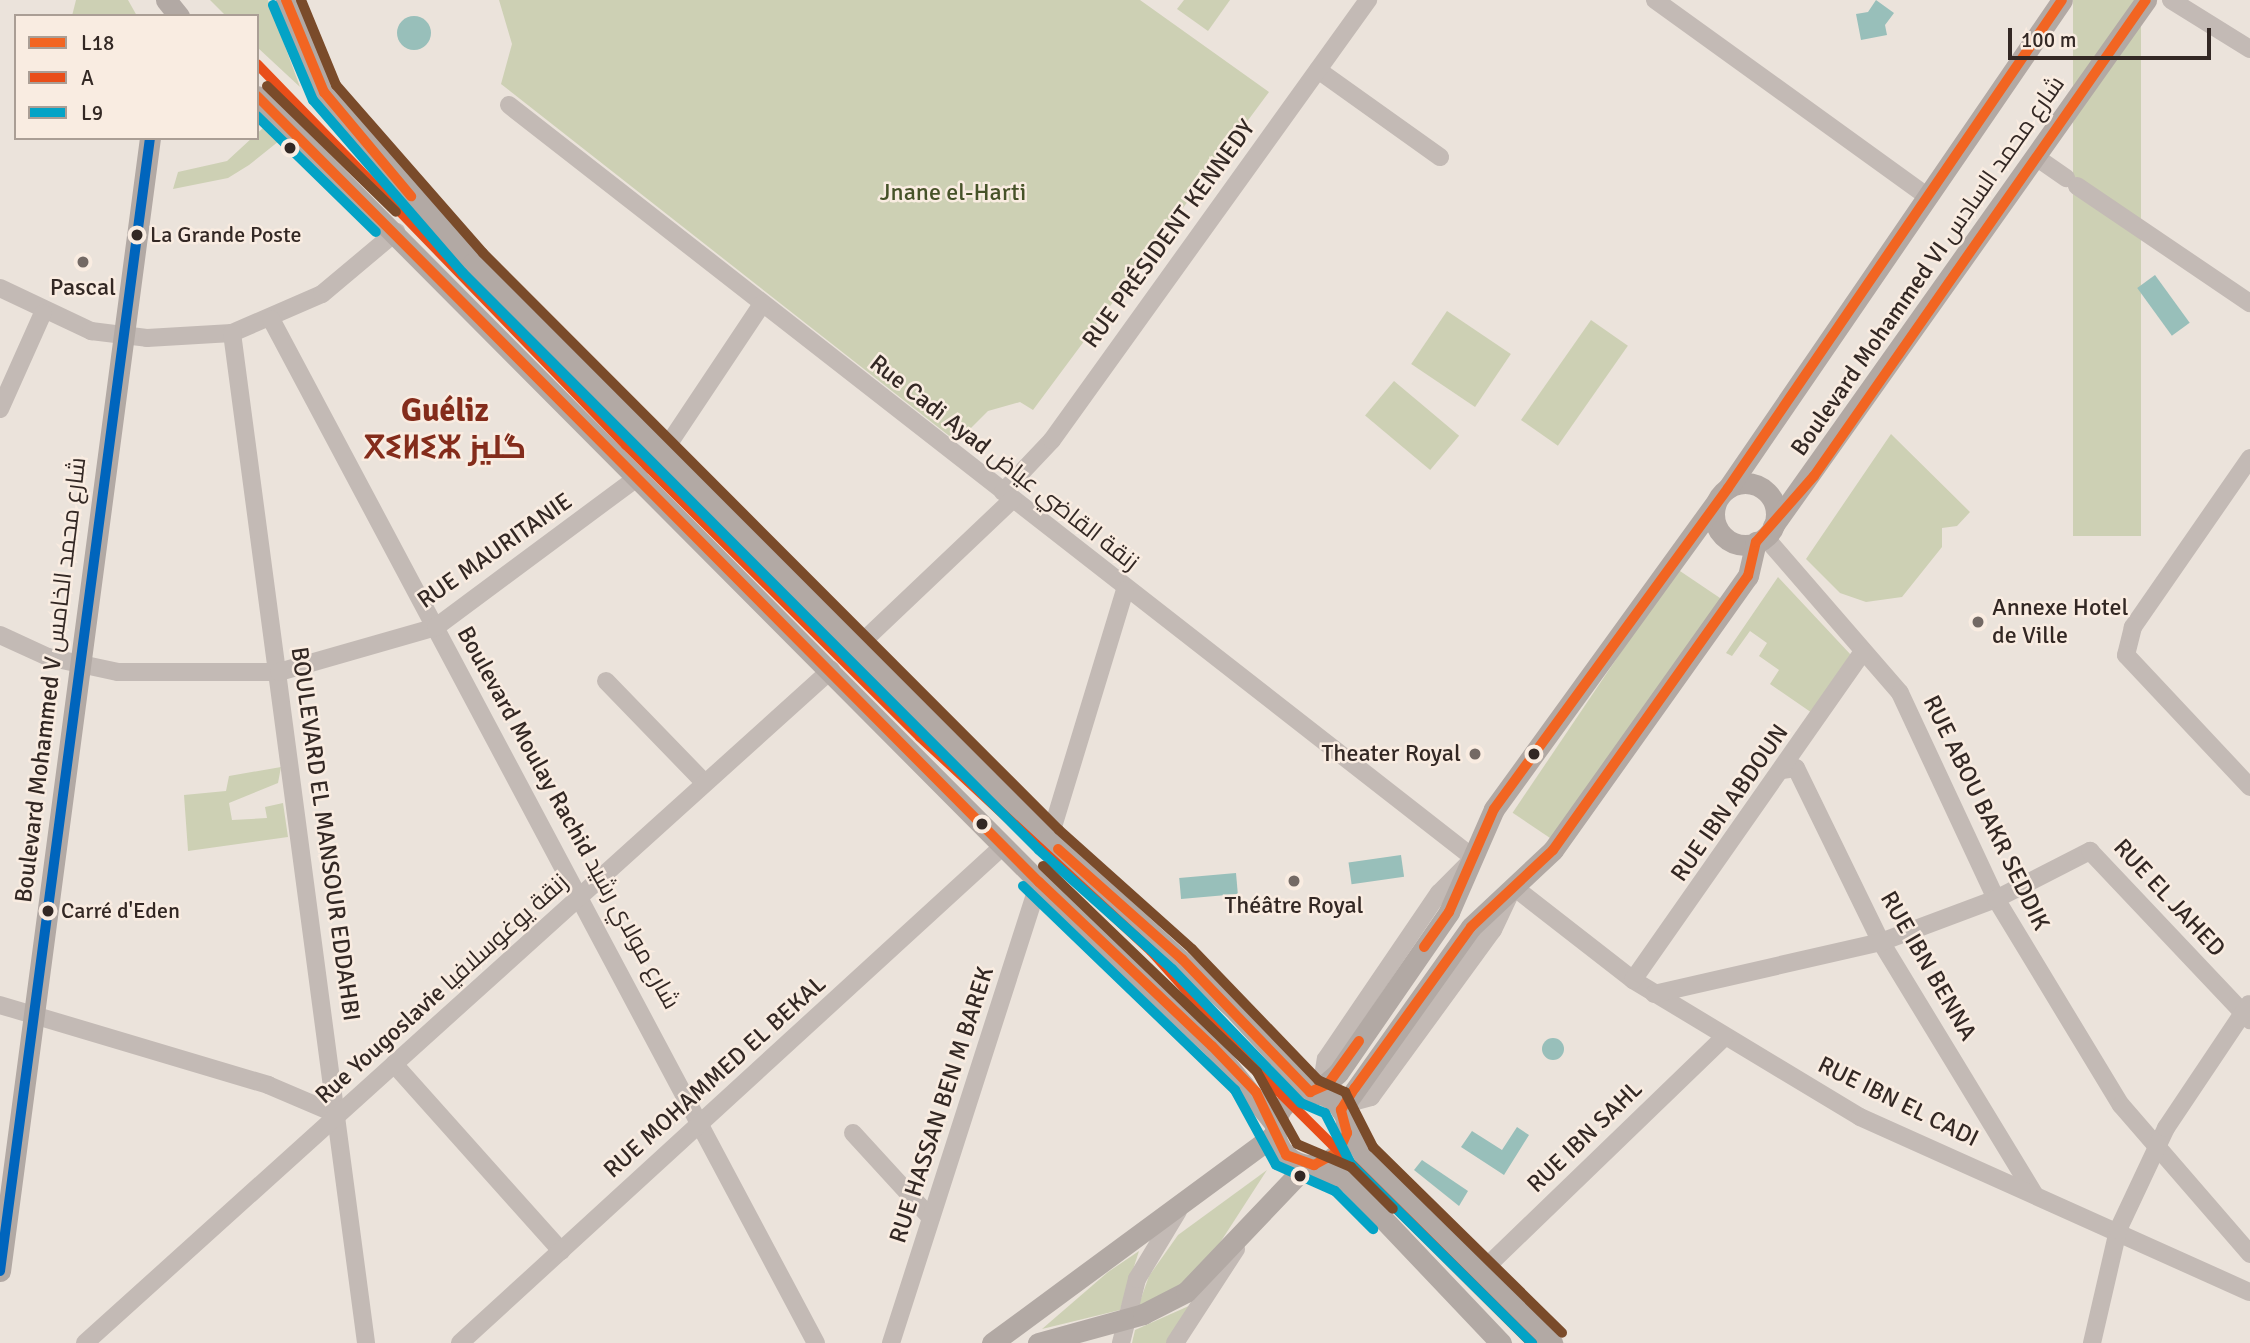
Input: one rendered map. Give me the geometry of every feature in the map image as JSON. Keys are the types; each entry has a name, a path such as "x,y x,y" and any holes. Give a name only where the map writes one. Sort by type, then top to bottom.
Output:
{"main road":[{"path":"286,0 296,10 324,92 374,155 662,454 1049,840 1182,959 1315,1092 1344,1112 1362,1155 1552,1343"},
{"name":"Boulevard Mohammed VI شارع محمد السادس","path":"1315,1092 1449,912 1469,860 1494,809 1555,720 1722,496 2062,0"},
{"name":"Boulevard Mohammed VI شارع محمد السادس","path":"1344,1112 1471,927 1553,850 1734,596 1750,572 1765,535 2147,0"},
{"path":"259,98 639,476 1039,882 1212,1045 1275,1129 1286,1155 1349,1183 1501,1343"},
{"name":"Boulevard Mohammed V شارع محمد الخامس","path":"0,1271 37,1018 79,666 150,140"},
{"path":"1744,483 1765,490 1774,504 1765,535 1725,538 1715,522 1722,496 1744,483"},
{"path":"992,1343 1186,1200 1275,1129 1288,1101 1315,1092"},
{"path":"1042,1341 1125,1319 1186,1292 1244,1236 1310,1165 1339,1152 1344,1112"},
{"path":"1042,1341 1078,1343"}],"street":[{"name":"RUE PRÉSIDENT KENNEDY","path":"1008,495 1052,440 1368,0"},
{"path":"1655,0 1927,196"},
{"path":"2171,0 2250,49"},
{"path":"1318,70 1440,157"},
{"name":"Rue Cadi Ayad زنقة القاضي عياض","path":"509,105 1469,860"},
{"path":"2036,157 2250,303"},
{"path":"0,288 43,313 91,331 123,334 232,333 271,319 322,294 396,232"},
{"path":"662,454 762,304"},
{"path":"0,409 43,313"},
{"name":"Boulevard Moulay Rachid شارع مولاي رشيد","path":"271,319 704,1121 816,1343"},
{"name":"BOULEVARD EL MANSOUR EDDAHBI","path":"232,333 366,1343"},
{"path":"2250,458 2133,627 2126,655 2250,787"},
{"name":"RUE MAURITANIE","path":"0,635 79,666 279,672 436,627 639,476"},
{"path":"857,647 1008,495"},
{"name":"RUE ABOU BAKR SEDDIK","path":"1765,535 1863,651 1911,713 1996,899 2157,1153 2250,1254"},
{"path":"1049,840 1125,590"},
{"name":"RUE IBN ABDOUN","path":"1633,980 1863,651"},
{"name":"Rue Yougoslavie زنقة يوغوسلافيا","path":"85,1343 296,1159 336,1114 831,670"},
{"path":"606,681 705,783"},
{"name":"RUE IBN BENNA","path":"1782,770 1796,768 1881,942 2035,1195"},
{"name":"RUE MOHAMMED EL BEKAL","path":"460,1343 1003,846"},
{"name":"RUE EL JAHED","path":"1996,899 2076,854 2090,851 2248,1012"},
{"name":"RUE HASSAN BEN M BAREK","path":"891,1343 1039,882"},
{"name":"RUE IBN EL CADI","path":"1513,890 1654,994 1860,1117 2118,1230 2250,1292"},
{"path":"1654,994 1881,942 1996,899"},
{"path":"0,1005 268,1085 336,1114"},
{"path":"2092,1343 2118,1230 2177,1109 2248,1012"},
{"name":"RUE IBN SAHL","path":"1481,1272 1724,1037"},
{"path":"394,1064 561,1251"},
{"path":"853,1133 931,1218"},
{"path":"1121,1343 1125,1319 1144,1265 1186,1200"},
{"path":"1175,1343 1244,1236"}],"green space":[{"path":"76,0 128,0 136,14 72,14"},
{"path":"210,0 268,0 300,87 259,49 259,14 224,14"},
{"name":"Jnane el-Harti","path":"499,0 1140,0 1269,92 1033,410 1020,402 988,411 957,442 501,84 512,44"},
{"path":"1184,0 1230,0 1208,31 1177,9"},
{"path":"2073,0 2141,0 2141,536 2073,536"},
{"path":"264,127 279,141 249,165 228,178 173,189 178,172 227,161 250,140 259,140 259,132"},
{"path":"1447,311 1511,354 1475,407 1411,364"},
{"path":"1591,320 1628,346 1558,446 1521,420"},
{"path":"1394,381 1459,436 1430,470 1365,415"},
{"path":"1891,434 1970,512 1957,526 1942,528 1942,547 1902,597 1866,602 1840,593 1806,559"},
{"path":"1677,569 1723,600 1558,843 1513,813"},
{"path":"1778,577 1851,655 1815,715 1770,684 1779,670 1759,656 1767,643 1750,631 1732,656 1726,653"},
{"path":"281,767 278,783 229,803 232,820 267,818 265,807 283,803 288,837 188,851 184,795 226,791 229,776"},
{"path":"1267,1170 1214,1252 1185,1282 1138,1307 1149,1276 1178,1235"},
{"path":"1139,1251 1120,1310 1042,1329 1108,1272"},
{"path":"1191,1305 1168,1343 1132,1343 1135,1330"}],"water":[{"path":"1876,0 1894,13 1885,25 1887,35 1861,40 1856,14 1868,12"},
{"path":"414,16 426,21 431,33 426,45 414,50 402,45 397,33 402,21"},
{"path":"2155,275 2190,323 2172,336 2137,288"},
{"path":"1401,855 1404,877 1352,884 1349,862"},
{"path":"1236,873 1238,894 1181,899 1179,878"},
{"path":"1549,1038 1557,1038 1564,1045 1564,1053 1557,1060 1549,1060 1542,1053 1542,1045"},
{"path":"1517,1127 1529,1135 1504,1175 1461,1147 1472,1131 1502,1150"},
{"path":"1422,1160 1468,1191 1459,1206 1414,1170"}],"transit line":[{"name":"L18","path":"286,0 324,92 411,196"},
{"path":"301,0 336,85 483,253 1059,830 1192,949 1318,1080 1345,1092 1373,1147 1562,1333"},
{"name":"L18","path":"1424,947 1449,912 1494,809 1728,488 2062,0"},
{"name":"L18","path":"259,98 1039,882 1212,1046 1256,1092 1286,1155 1314,1165 1339,1151 1347,1133 1341,1110 1355,1088 1471,927 1553,850 1748,576 1756,542 1814,476 2146,0"},
{"name":"L9","path":"273,5 313,100 463,273 1039,850 1172,969 1301,1103 1325,1113 1351,1164 1532,1343"},
{"name":"A","path":"259,66 626,445 920,737 1151,951 1266,1079 1532,1343"},
{"path":"267,86 396,212"},
{"name":"L9","path":"259,118 376,232"},
{"path":"0,1271 150,140"},
{"name":"L18","path":"1058,849 1182,959 1310,1092 1328,1084 1359,1041"},
{"path":"1043,866 1257,1072 1297,1144 1351,1167 1393,1209"},
{"name":"L9","path":"1023,886 1235,1090 1276,1165 1335,1191 1373,1229"}],"place":[{"name":"La Grande Poste","path":"137,235"},
{"name":"Pascal","path":"83,262"},
{"name":"Annexe Hotel de Ville","path":"1978,622"},
{"name":"Theater Royal","path":"1475,754"},
{"name":"Théâtre Royal","path":"1294,881"},
{"name":"Carré d'Eden","path":"48,911"}],"district":[{"name":"Guéliz ⴳⵉⵍⵉⵣ گليز","path":"445,430"}]}
